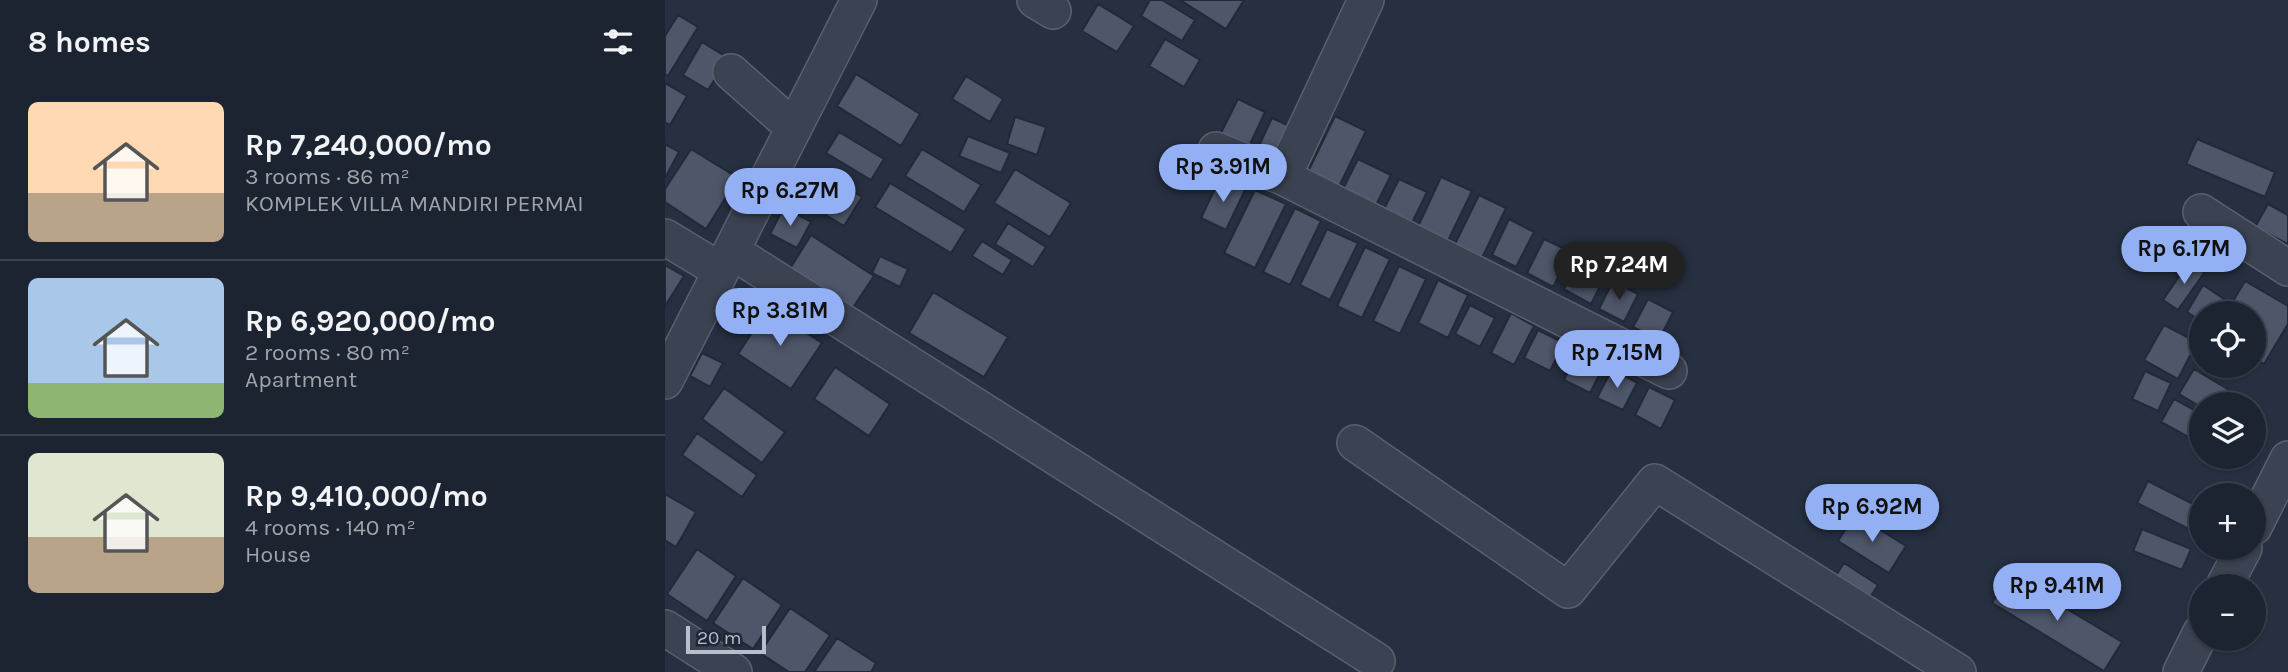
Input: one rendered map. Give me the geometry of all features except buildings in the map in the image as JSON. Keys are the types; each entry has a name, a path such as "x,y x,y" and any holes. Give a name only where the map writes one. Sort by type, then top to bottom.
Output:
{"street":[{"path":"1283,177 1366,0"},
{"path":"669,361 727,262 794,128 847,4"},
{"path":"731,72 794,128"},
{"path":"1216,149 1283,177 1669,370"},
{"path":"2201,212 2288,268"},
{"path":"665,237 727,262 1377,661"},
{"path":"1355,443 1567,590 1655,482 1958,672"},
{"path":"2266,503 2288,459"},
{"path":"665,628 734,672"},
{"path":"2181,672 2192,651"}]}
